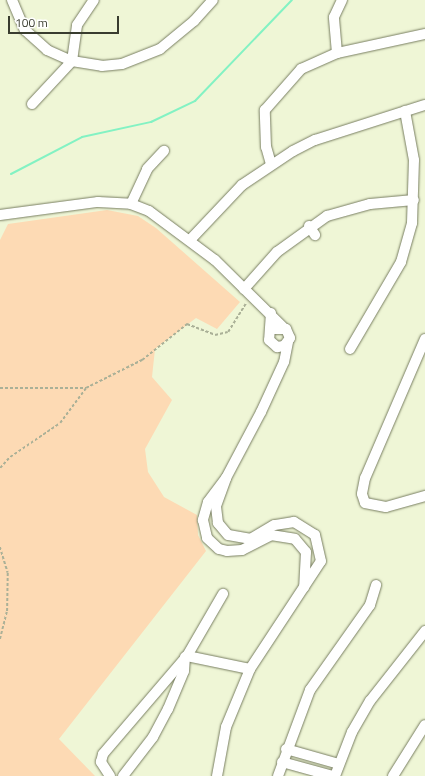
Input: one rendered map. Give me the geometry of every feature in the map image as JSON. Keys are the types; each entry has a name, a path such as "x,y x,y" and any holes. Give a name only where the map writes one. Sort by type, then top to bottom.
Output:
{"street":[{"path":"12,0 25,30 47,50 72,61 102,66 142,58 178,35 213,0"},
{"path":"32,104 72,61 78,25 94,0"},
{"path":"337,53 334,17 342,0"},
{"path":"271,164 266,147 264,110 301,68 337,53 425,34"},
{"path":"190,240 228,198 271,164 316,140 425,105"},
{"path":"350,349 401,262 412,223 414,200 414,160 404,111"},
{"path":"131,204 147,169 164,151"},
{"path":"247,292 277,252 309,226 346,210 414,200"},
{"path":"0,215 98,202 131,204 149,211 190,240 271,313 289,333 284,362 226,478 216,506 218,523 228,535 251,539 274,525 294,522 315,535 321,561 250,669 226,727 217,776"},
{"path":"309,226 316,235"},
{"path":"271,313 272,329 268,340 277,347 284,362"},
{"path":"272,329 283,327"},
{"path":"425,339 365,478 362,494 365,503 386,507 425,496"},
{"path":"277,347 288,342"},
{"path":"226,478 204,510 207,538 219,550 236,552 271,535 295,539 306,552 304,587"},
{"path":"278,776 286,749 310,690 370,605 376,585"},
{"path":"110,776 101,762 103,754 186,656 223,594"},
{"path":"282,762 334,776 370,701 425,632"},
{"path":"186,656 250,669"},
{"path":"123,776 154,737 184,672 186,656"},
{"path":"394,776 425,725"},
{"path":"286,749 339,764"}],"path":[{"path":"0,388 86,388 142,360 187,324 215,335 228,332 247,292"},
{"path":"0,468 10,457 60,423 86,388"},
{"path":"0,547 8,573 7,612 0,641"}],"shaded area":[{"path":"107,210 138,216 156,228 240,302 217,329 196,318 155,349 152,377 172,400 145,449 148,472 164,497 197,515 198,535 206,551 59,739 95,776 0,776 0,240 8,224"}],"waterway":[{"path":"11,174 82,137 151,122 195,101 292,0"}]}
